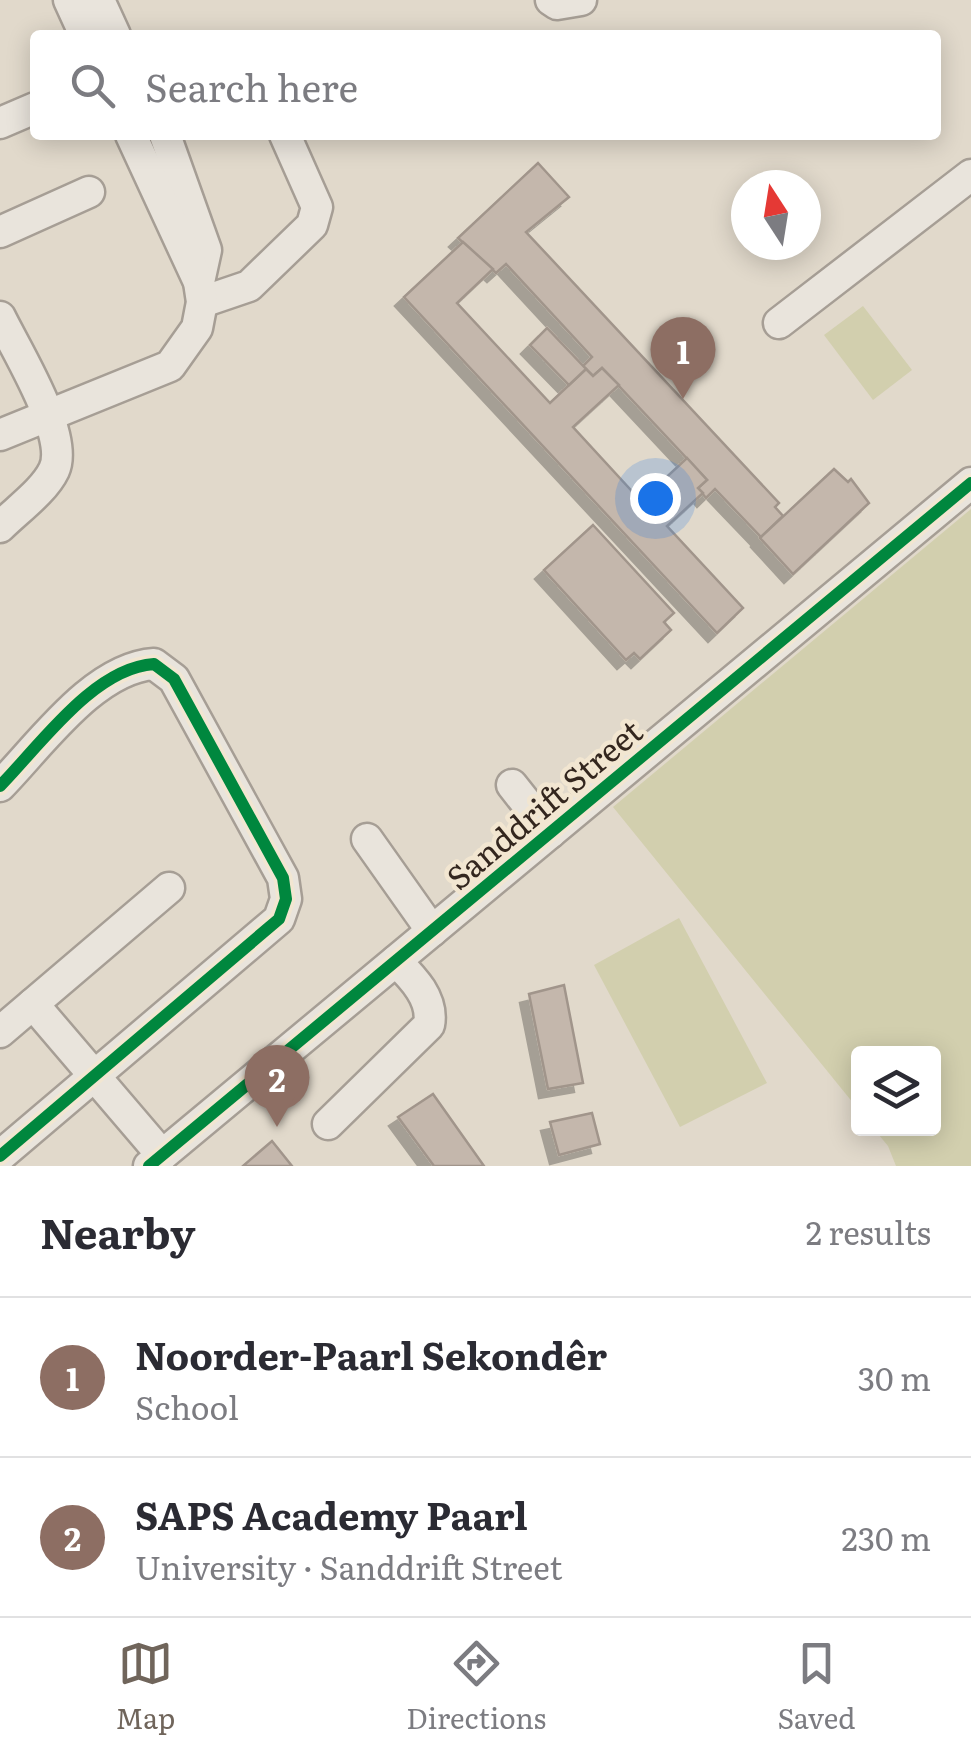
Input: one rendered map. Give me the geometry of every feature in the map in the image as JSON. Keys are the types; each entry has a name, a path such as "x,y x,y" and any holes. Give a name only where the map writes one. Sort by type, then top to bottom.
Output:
{"street":[{"path":"69,0 83,30"},
{"path":"99,0 113,30"},
{"path":"551,0 558,4 581,0"},
{"path":"0,124 30,110"},
{"path":"133,140 200,292"},
{"path":"0,435 170,366 197,328 206,250 167,140"},
{"path":"200,292 249,286 312,225 316,206 288,140"},
{"path":"779,323 971,175"},
{"path":"0,232 89,192"},
{"path":"0,316 48,416 58,456 56,466 0,527"},
{"name":"Sanddrift Street","path":"156,1161 971,483"},
{"path":"0,786 100,684 131,666 154,664 174,679 283,878 286,899 279,919 0,1156"},
{"path":"512,786 550,833"},
{"path":"367,839 432,931"},
{"path":"0,1032 169,888"},
{"path":"328,1124 429,1025 422,992 396,961"},
{"path":"34,1004 96,1077 156,1161"}],"shaded area":[{"path":"863,306 912,370 873,400 824,335"},
{"path":"971,509 971,1166 896,1166 880,1136 941,1136 941,1046 851,1046 851,1100 613,807"},
{"path":"679,918 767,1083 680,1127 594,965"}],"building":[{"path":"538,163 569,197 526,232 779,503 775,507 783,516 761,537 715,489 706,498 698,488 707,480 602,368 593,376 583,366 592,357 506,264 496,273 458,238"},
{"path":"463,242 493,269 457,303 550,403 586,369 593,376 602,368 619,385 573,427 641,501 687,458 707,480 698,488 703,493 667,526 743,608 717,633 404,297"},
{"path":"547,328 586,369 569,385 530,345"},
{"path":"834,469 848,482 851,479 869,503 793,574 760,538"},
{"path":"593,525 674,613 664,622 671,630 640,659 634,653 626,660 544,570"},
{"path":"564,985 583,1083 548,1089 529,994"},
{"path":"433,1094 484,1166 434,1166 398,1117"},
{"path":"592,1113 600,1144 559,1155 550,1122"},
{"path":"272,1141 292,1166 243,1166"}],"cycle path":[{"path":"149,1166 971,483"},
{"path":"0,786 90,693 132,669 154,664 174,679 283,878 286,899 279,919 0,1156"}],"place":[{"name":"Noorder-Paarl Sekondêr","path":"683,399"},
{"name":"SAPS Academy Paarl","path":"277,1127"}]}
